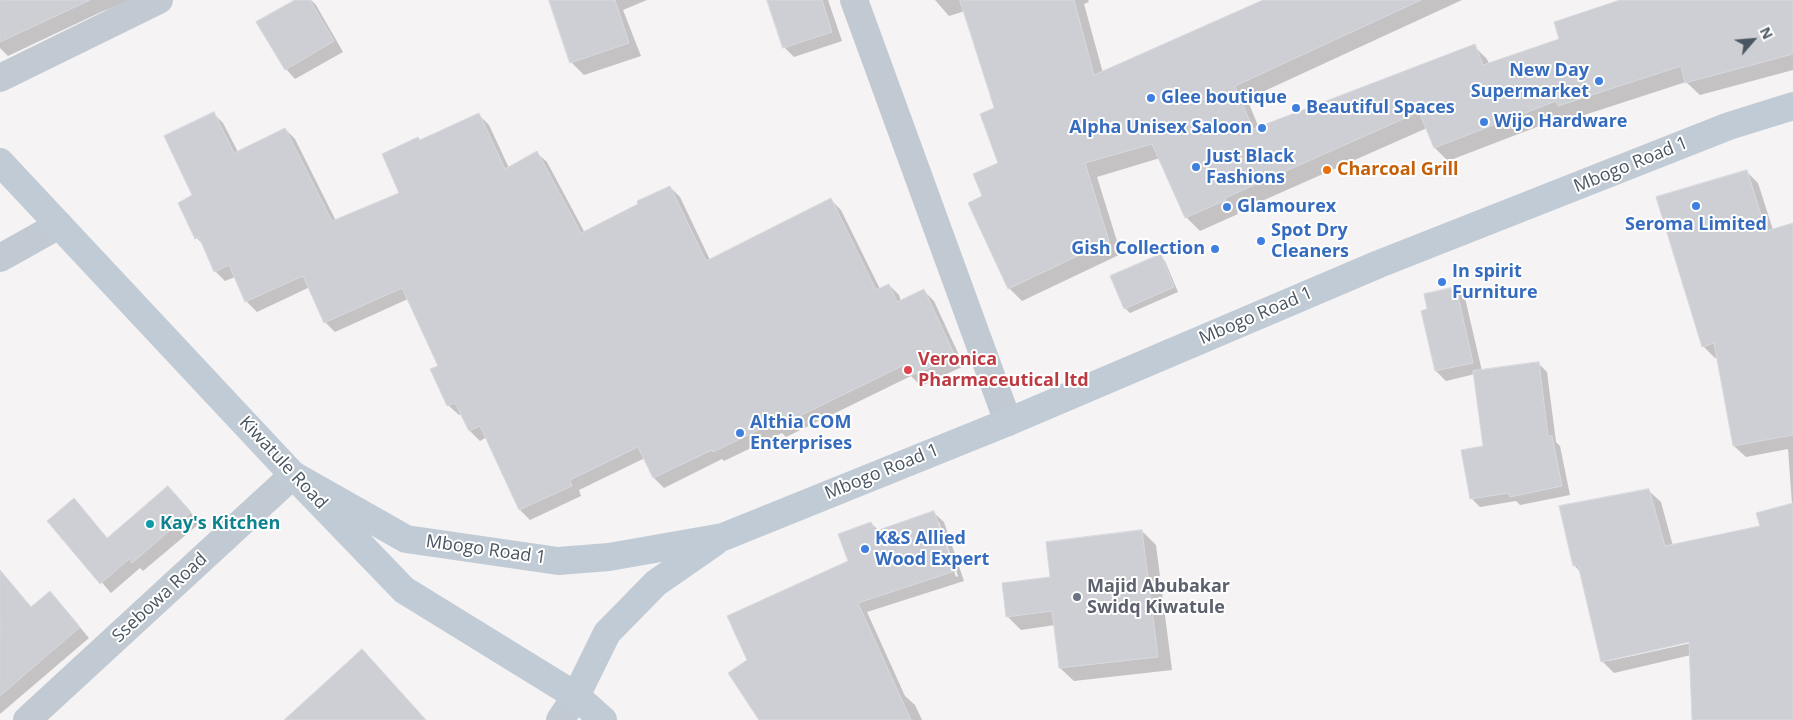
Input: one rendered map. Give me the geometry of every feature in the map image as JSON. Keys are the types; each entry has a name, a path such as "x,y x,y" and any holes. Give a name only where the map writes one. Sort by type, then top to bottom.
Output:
{"main road":[{"name":"Mbogo Road 1","path":"293,475 406,539 558,561 609,557 723,536 1008,422 1379,264 1729,126 1793,106"},
{"name":"Kiwatule Road","path":"0,162 293,475 404,590 576,696 603,720"},
{"name":"Mbogo Road 1","path":"576,696 608,633 656,583 723,536"}],"street":[{"path":"0,78 159,0"},
{"path":"854,0 1008,422"},
{"path":"0,258 60,225"},
{"name":"Ssebowa Road","path":"28,720 293,475"},
{"path":"560,720 576,696"}],"building":[{"path":"0,0 90,0 0,42"},
{"path":"295,0 310,0 334,41 285,70 256,22"},
{"path":"549,0 615,0 629,43 570,63"},
{"path":"767,0 822,0 832,32 783,48"},
{"path":"960,0 1074,0 1094,75 1263,0 1421,0 1235,86 1253,129 1475,44 1483,65 1559,39 1554,22 1620,0 1793,0 1793,54 1685,83 1681,66 1558,106 1556,101 1434,148 1419,112 1225,198 1226,200 1185,218 1152,144 1085,163 1109,241 1008,289 968,203 982,196 973,174 998,163 980,114 994,108"},
{"path":"214,112 234,153 285,128 332,221 399,193 382,154 418,137 420,140 479,113 505,169 537,151 581,233 638,204 637,201 670,186 706,261 831,198 876,290 889,284 897,302 924,289 955,356 910,376 904,365 775,428 773,423 653,478 638,447 570,480 572,486 519,510 480,426 469,431 455,403 447,406 430,369 438,366 402,288 324,323 303,276 245,302 229,265 214,272 199,237 195,239 178,203 192,195 164,136"},
{"path":"1747,170 1766,231 1793,223 1793,435 1733,446 1714,343 1702,347 1656,197"},
{"path":"1161,254 1174,287 1124,309 1110,276"},
{"path":"1456,287 1473,363 1435,371 1421,311 1427,309 1424,294"},
{"path":"1539,362 1548,436 1552,436 1562,486 1510,497 1509,493 1470,499 1461,450 1483,446 1473,371"},
{"path":"168,486 191,512 132,563 129,559 100,584 47,521 74,498 107,538"},
{"path":"1649,489 1665,546 1760,526 1756,513 1793,503 1793,720 1692,720 1689,642 1601,662 1578,565 1573,566 1559,506"},
{"path":"934,511 955,571 858,603 911,720 759,720 728,673 747,660 727,616 848,561 838,534 871,522 875,531"},
{"name":"Majid Abubakar Swidq Kiwatule","path":"1142,530 1158,657 1059,668 1052,611 1006,617 1002,583 1050,577 1046,542"},
{"path":"0,570 31,607 50,591 80,627 0,696"},
{"path":"362,649 426,720 284,720 350,660"}],"place":[{"name":"New Day Supermarket","path":"1599,81"},
{"name":"Glee boutique","path":"1151,98"},
{"name":"Beautiful Spaces","path":"1296,108"},
{"name":"Wijo Hardware","path":"1484,122"},
{"name":"Alpha Unisex Saloon","path":"1262,128"},
{"name":"Just Black Fashions","path":"1196,167"},
{"name":"Charcoal Grill","path":"1327,170"},
{"name":"Seroma Limited","path":"1696,206"},
{"name":"Glamourex","path":"1227,207"},
{"name":"Spot Dry Cleaners","path":"1261,241"},
{"name":"Gish Collection","path":"1215,249"},
{"name":"In spirit Furniture","path":"1442,282"},
{"name":"Veronica Pharmaceutical ltd","path":"908,370"},
{"name":"Althia COM Enterprises","path":"740,433"},
{"name":"Kay's Kitchen","path":"150,524"},
{"name":"K&S Allied Wood Expert","path":"865,549"},
{"name":"Majid Abubakar Swidq Kiwatule","path":"1077,597"}]}
